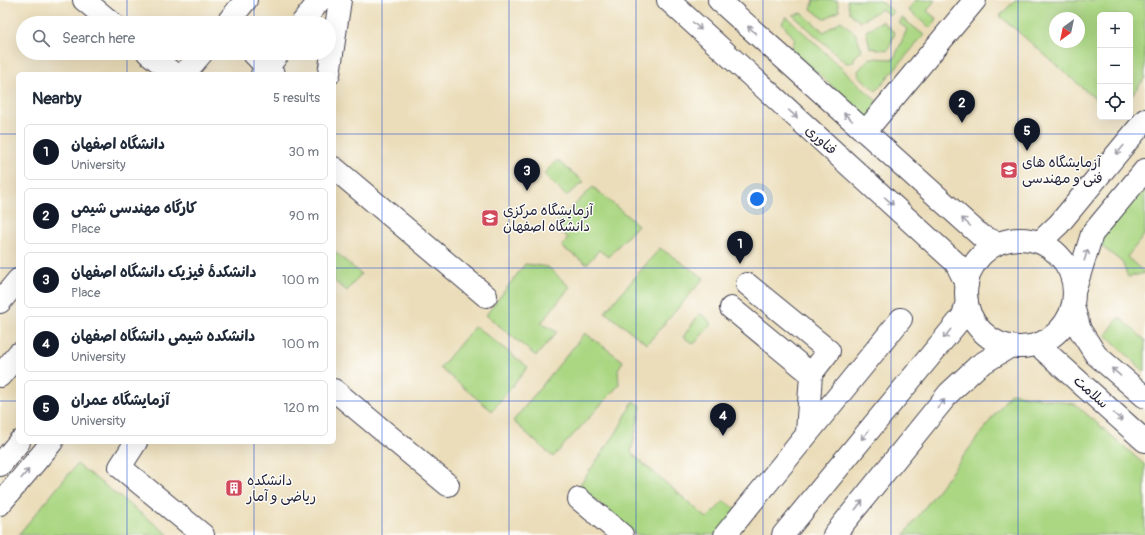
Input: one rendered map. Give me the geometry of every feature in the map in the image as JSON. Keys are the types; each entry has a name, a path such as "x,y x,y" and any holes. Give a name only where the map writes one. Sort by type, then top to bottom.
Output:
{"street":[{"path":"84,0 103,16"},
{"path":"233,16 246,0"},
{"path":"307,16 320,0"},
{"path":"336,27 340,0"},
{"name":"فناوری","path":"668,0 956,263 967,293"},
{"path":"719,0 981,236 998,243"},
{"path":"865,132 974,0"},
{"path":"157,60 172,72"},
{"path":"186,72 196,60"},
{"path":"262,60 270,67"},
{"path":"329,72 331,60"},
{"path":"1040,242 1059,224 1145,120"},
{"path":"336,170 486,296"},
{"path":"967,293 971,314 977,326 998,342 1011,346 1024,347 1037,344 1056,334 1069,316 1092,234 1145,170"},
{"path":"784,535 962,316 974,264 989,249 998,243 1019,239 1040,242 1051,248 1061,257 1073,279 1074,299 1080,330 1096,355 1145,397"},
{"path":"0,302 16,282"},
{"path":"747,284 829,351 811,374 807,433"},
{"path":"731,308 811,374"},
{"path":"725,535 901,319"},
{"name":"سلامت","path":"1037,344 1145,441"},
{"path":"834,535 949,393 978,366 1011,346"},
{"path":"0,376 16,356"},
{"path":"336,392 448,485"},
{"path":"0,465 17,444"},
{"path":"0,504 50,444"},
{"path":"135,444 120,467 203,535"},
{"path":"579,499 622,535"}],"green space":[{"path":"814,0 837,0 839,11 824,19 811,9"},
{"path":"847,0 879,0 894,12 890,15 881,9 860,22 850,13"},
{"path":"916,0 935,0 927,11 937,19 930,28 908,10"},
{"path":"1015,0 1145,0 1145,78 1133,93 1133,12 1097,12 1097,100 1000,16"},
{"path":"802,13 824,32 841,21 856,34 862,50 855,57 853,62 846,63 793,15"},
{"path":"786,16 883,107 870,121 791,49 795,39 782,23"},
{"path":"902,18 924,35 876,91 859,76 858,71 869,58 894,59 907,29 899,23"},
{"path":"882,21 895,33 888,50 870,48 866,31"},
{"path":"557,160 584,182 566,196 544,174"},
{"path":"1145,183 1145,234 1127,257 1145,273 1128,277 1122,262 1097,243"},
{"path":"593,187 638,225 608,257 599,250 587,264 562,247 568,238 555,224"},
{"path":"660,248 704,278 647,344 605,312"},
{"path":"336,253 361,274 347,291 336,283"},
{"path":"525,264 548,267 570,287 541,323 557,332 536,356 486,315"},
{"path":"700,313 712,323 694,344 683,337"},
{"path":"1119,317 1145,340 1145,372 1106,335"},
{"path":"475,326 528,367 492,411 440,368"},
{"path":"585,333 623,361 618,369 619,385 553,457 513,421"},
{"path":"1011,393 1075,404 1145,465 1145,535 904,535"},
{"path":"633,401 641,406 631,453 707,518 724,501 738,510 718,535 637,535 579,486 618,430"},
{"path":"77,464 169,535 18,535"}],"place":[{"name":"کارگاه مهندسی شیمی","path":"962,123"},
{"name":"آزمایشگاه عمران","path":"1027,151"},
{"name":"آزمایشگاه های فنی و مهندسی","path":"1009,170"},
{"name":"دانشکدهٔ فیزیک دانشگاه اصفهان","path":"527,191"},
{"name":"آزمایشگاه مرکزی دانشگاه اصفهان","path":"490,218"},
{"name":"دانشگاه اصفهان","path":"740,264"},
{"name":"دانشکده شیمی دانشگاه اصفهان","path":"723,436"},
{"name":"دانشکده ریاضی و آمار","path":"234,488"}]}
